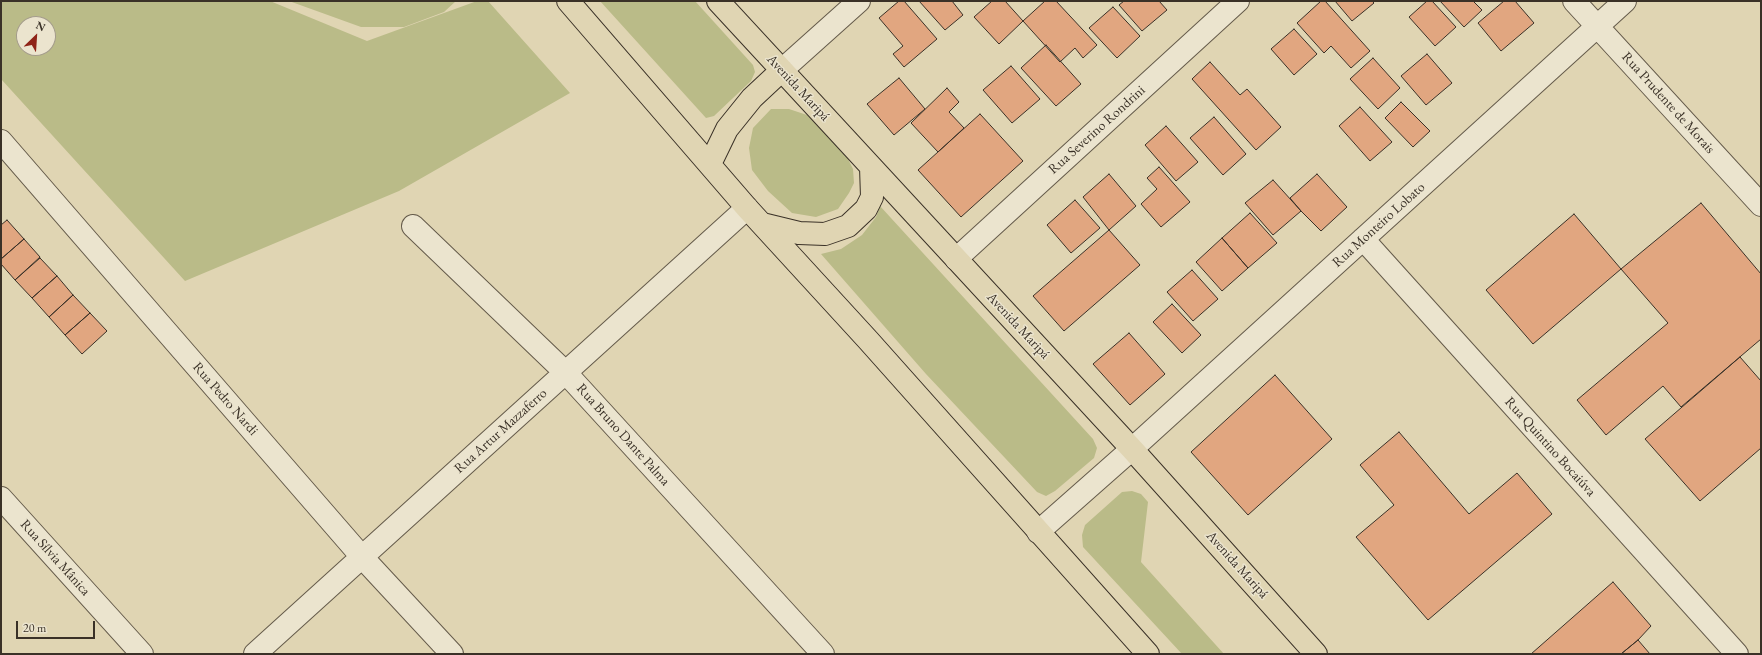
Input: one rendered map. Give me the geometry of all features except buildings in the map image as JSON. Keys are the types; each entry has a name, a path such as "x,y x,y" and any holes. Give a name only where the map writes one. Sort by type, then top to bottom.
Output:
{"main road":[{"path":"568,1 754,216 868,340 1148,654"},
{"name":"Avenida Maripá","path":"718,1 1132,449 1316,654"},
{"path":"710,164 727,129 752,98 782,70"},
{"path":"754,216 806,233 825,234 848,226 866,209 872,197 871,167"}],"street":[{"path":"782,70 859,1"},
{"name":"Rua Severino Rondrini","path":"956,259 1238,1"},
{"name":"Rua Prudente de Morais","path":"1574,1 1761,205"},
{"name":"Rua Monteiro Lobato","path":"1038,532 1132,449 1625,1"},
{"name":"Rua Pedro Nardi","path":"1,141 362,557 452,654"},
{"name":"Rua Artur Mazzaferro","path":"255,654 566,372 754,216"},
{"name":"Rua Bruno Dante Palma","path":"413,226 566,372 823,654"},
{"name":"Rua Quintino Bocaiúva","path":"1363,239 1736,654"},
{"name":"Rua Sílvia Mânica","path":"1,498 142,654"}],"green space":[{"path":"1,1 270,1 367,41 477,1 488,1 570,93 399,191 185,281 1,79"},
{"path":"289,1 456,1 444,12 404,27 361,27"},
{"path":"600,1 695,1 753,65 755,72 751,81 714,116 706,118"},
{"path":"771,109 789,109 807,115 846,155 853,169 854,183 838,209 816,217 792,213 768,191 752,170 749,148 753,128"},
{"path":"880,206 1093,439 1097,448 1094,458 1055,491 1046,496 1037,492 926,374 821,254 841,249 862,235 876,217"},
{"path":"1132,491 1141,494 1148,502 1141,562 1224,654 1182,654 1083,547 1082,535 1085,525 1122,492"}]}
